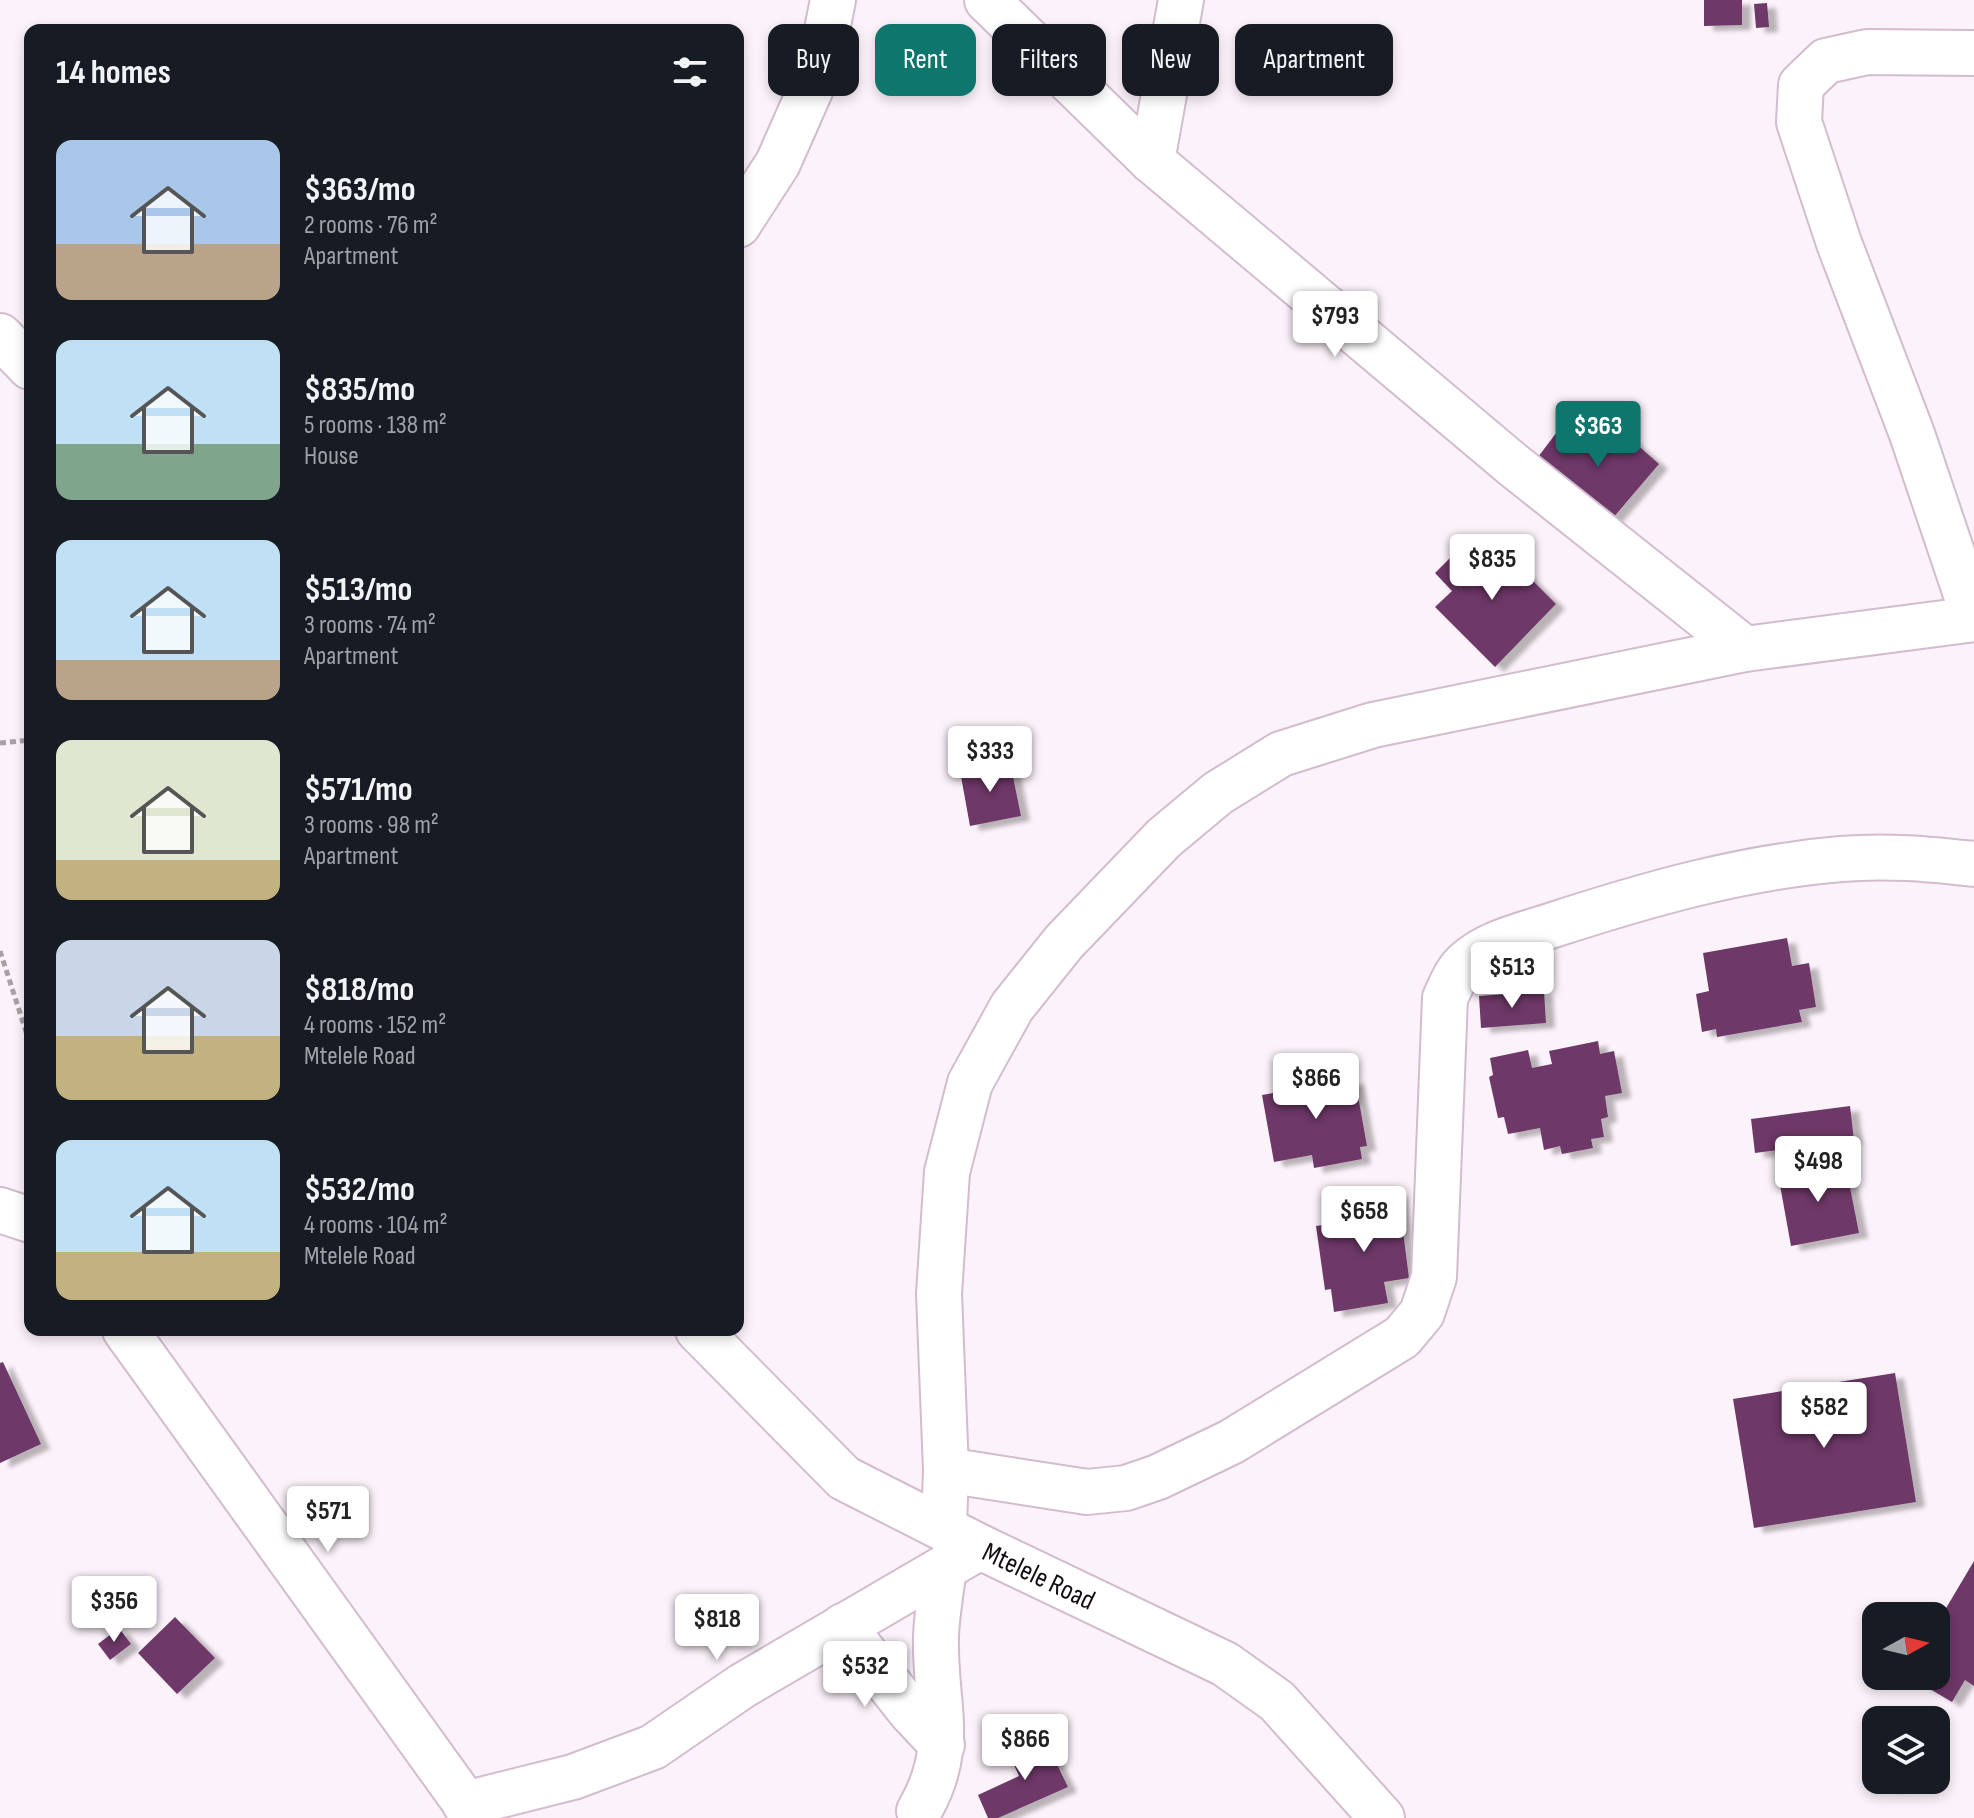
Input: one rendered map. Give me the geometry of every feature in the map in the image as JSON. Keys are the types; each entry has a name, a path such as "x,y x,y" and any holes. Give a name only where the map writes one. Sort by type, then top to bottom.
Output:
{"street":[{"path":"744,216 778,163 819,70 833,0"},
{"path":"987,0 1152,161 1512,464 1745,649"},
{"path":"1152,161 1181,0"},
{"path":"919,1811 931,1791 939,1767 942,1745 936,1636 956,1547 946,1470 940,1279 947,1172 970,1083 1012,1007 1064,942 1164,838 1218,793 1281,754 1373,725 1745,649 1974,619 1912,434 1839,243 1799,122 1801,85 1826,61 1867,52 1974,53"},
{"path":"0,336 24,361"},
{"path":"946,1470 1087,1492 1126,1488 1158,1477 1231,1442 1402,1337 1422,1313 1434,1277 1445,998 1466,962 1486,950 1513,938 1637,898 1744,872 1840,859 1902,856 1974,864"},
{"path":"0,1210 24,1218"},
{"path":"129,1336 471,1811 653,1747 742,1686 843,1626 956,1547"},
{"name":"Mtelele Road","path":"704,1336 844,1478 956,1547 1225,1664 1277,1701 1382,1818"},
{"path":"843,1626 911,1712 942,1745"}],"path":[{"path":"0,743 24,741"},
{"path":"0,951 24,1025"}],"building":[{"path":"1704,0 1742,0 1742,25 1704,26"},
{"path":"1767,3 1769,27 1756,28 1754,4"},
{"path":"1607,418 1659,464 1601,532 1538,457 1563,424 1585,442"},
{"path":"1496,544 1556,604 1495,667 1435,607 1452,591 1435,573 1459,549 1474,566"},
{"path":"1010,762 1021,816 970,826 960,771"},
{"path":"1787,938 1792,966 1809,963 1816,1007 1799,1010 1802,1022 1717,1037 1716,1029 1702,1032 1696,994 1709,991 1703,953"},
{"path":"1544,991 1546,1023 1481,1028 1479,996"},
{"path":"1598,1041 1600,1054 1614,1051 1622,1093 1605,1096 1608,1117 1601,1119 1604,1137 1591,1139 1593,1148 1562,1154 1560,1146 1544,1150 1540,1128 1508,1134 1504,1117 1498,1118 1489,1077 1493,1075 1490,1058 1528,1050 1532,1068 1552,1064 1549,1051"},
{"path":"1329,1070 1331,1083 1355,1079 1367,1146 1360,1147 1362,1159 1314,1168 1312,1155 1274,1162 1262,1095 1294,1089 1291,1077"},
{"path":"1850,1106 1854,1140 1755,1153 1751,1119"},
{"path":"1845,1162 1859,1233 1791,1246 1778,1174"},
{"path":"1398,1192 1409,1278 1384,1282 1388,1303 1334,1312 1331,1289 1325,1290 1316,1226 1359,1220 1356,1199"},
{"path":"3,1362 41,1444 0,1463 0,1363"},
{"path":"1895,1373 1916,1502 1754,1528 1733,1399"},
{"path":"1974,1561 1974,1686 1965,1680 1952,1702 1932,1690 1950,1690 1950,1602"},
{"path":"175,1617 215,1658 177,1694 138,1653"},
{"path":"119,1628 131,1644 110,1660 98,1644"},
{"path":"1045,1740 1068,1787 998,1818 988,1818 978,1795 1019,1776 1010,1756"}]}
